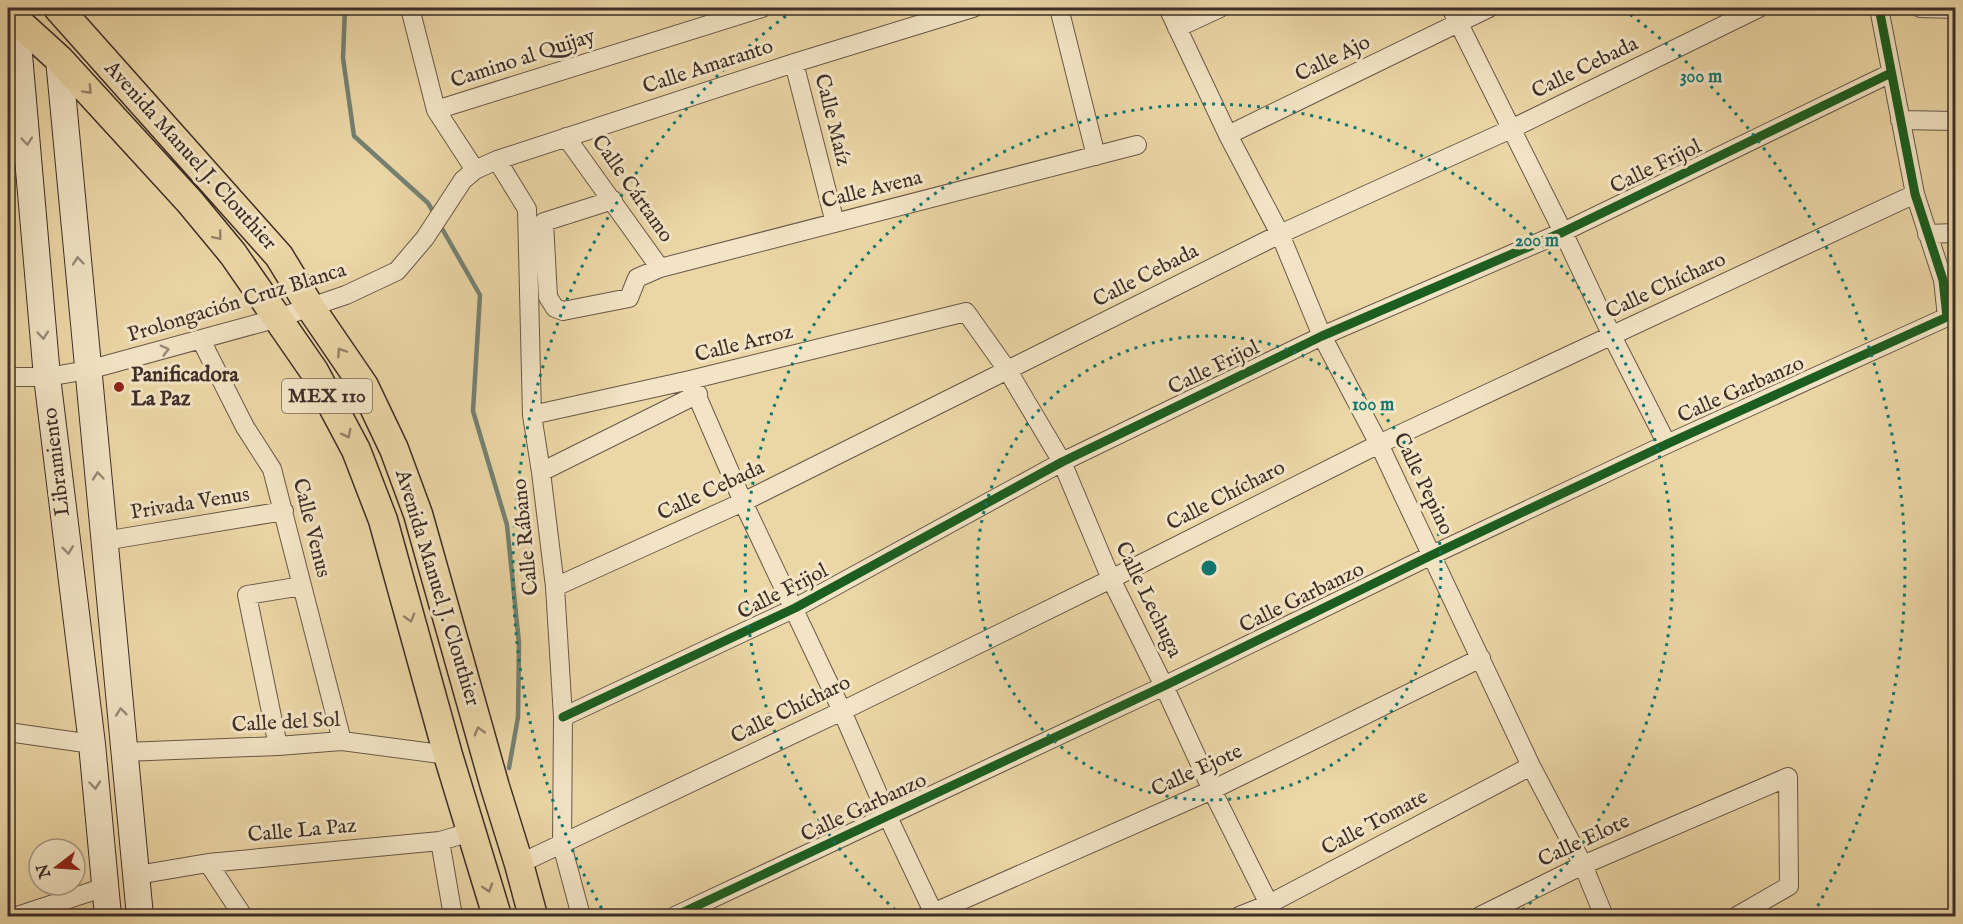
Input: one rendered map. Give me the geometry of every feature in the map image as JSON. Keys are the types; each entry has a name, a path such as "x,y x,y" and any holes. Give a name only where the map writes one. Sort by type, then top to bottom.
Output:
{"main road":[{"name":"Libramiento","path":"58,8 59,59 140,916"},
{"name":"Avenida Manuel J. Clouthier","path":"58,8 279,256 310,307 364,386 394,449 418,514 533,916"},
{"name":"Libramiento","path":"16,14 15,84 47,377 92,744 108,916"},
{"name":"Avenida Manuel J. Clouthier","path":"16,14 190,202 233,254 315,371 356,450 379,510 448,755 497,916"}],"street":[{"path":"410,8 436,110 469,175"},
{"name":"Camino al Quijay","path":"436,110 762,8"},
{"name":"Calle Amaranto","path":"469,175 497,160 794,63 973,8"},
{"path":"1059,8 1096,156"},
{"name":"Calle Pepino","path":"1168,8 1228,135 1280,234 1322,336 1379,444 1531,766 1583,865 1604,916"},
{"path":"1177,28 1220,8"},
{"name":"Calle Ajo","path":"1228,135 1455,15 1489,8"},
{"name":"Calle Cebada","path":"555,587 743,502 1280,234 1511,129 1759,8"},
{"path":"1879,8 1915,195 1927,234 1956,233"},
{"path":"1920,8 1956,9"},
{"path":"1455,15 1667,444"},
{"name":"Calle Maíz","path":"794,63 835,223"},
{"name":"Calle Frijol","path":"563,717 795,608 1062,462 1322,336 1563,232 1891,73"},
{"path":"1900,120 1956,121"},
{"name":"Calle Cártamo","path":"567,137 660,268"},
{"name":"Calle Avena","path":"613,200 544,222 548,297 555,308 564,311 629,298 637,278 660,268 1137,145"},
{"name":"Calle Rábano","path":"497,160 527,209 532,415 555,587 563,717 562,845 581,916"},
{"name":"Prolongación Cruz Blanca","path":"8,377 47,377 88,370 278,318 346,295 397,272 426,238 469,175"},
{"name":"Calle Chícharo","path":"515,852 562,845 1111,579 1379,444 1915,195"},
{"name":"Calle Garbanzo","path":"675,916 1164,686 1432,555 1667,444 1947,317 1943,279 1927,234"},
{"name":"Calle Arroz","path":"532,415 694,387 966,312"},
{"name":"Calle Lechuga","path":"966,312 1008,371 1062,462 1111,579 1271,910"},
{"name":"Calle Venus","path":"201,340 244,427 272,469 342,741"},
{"path":"694,387 743,502 842,711 931,915"},
{"name":"Calle Arroz","path":"541,472 694,387"},
{"name":"Privada Venus","path":"104,541 284,511"},
{"path":"278,747 247,595 303,586"},
{"name":"Calle Ejote","path":"931,915 1212,790 1482,658"},
{"path":"8,732 92,744"},
{"name":"Calle del Sol","path":"125,752 278,747 342,741 448,755"},
{"name":"Calle Tomate","path":"1239,916 1271,910 1531,766"},
{"name":"Calle Elote","path":"1480,916 1583,865 1788,777 1789,886 1737,916"},
{"name":"Calle La Paz","path":"137,875 208,863 440,841 471,832"},
{"path":"440,841 453,916"},
{"path":"208,863 243,916"},
{"path":"17,916 105,887"}],"waterway":[{"path":"345,8 343,58 354,136 428,203 435,215"},
{"path":"440,225 480,295 473,411 507,525 519,643 518,717 509,768"}],"cycle path":[{"path":"675,916 1164,686 1432,555 1667,444 1947,317 1943,280 1915,194 1879,8"},
{"path":"563,717 795,608 1062,462 1322,336 1563,232 1891,73"}],"place":[{"name":"Panificadora La Paz","path":"119,387"}]}
